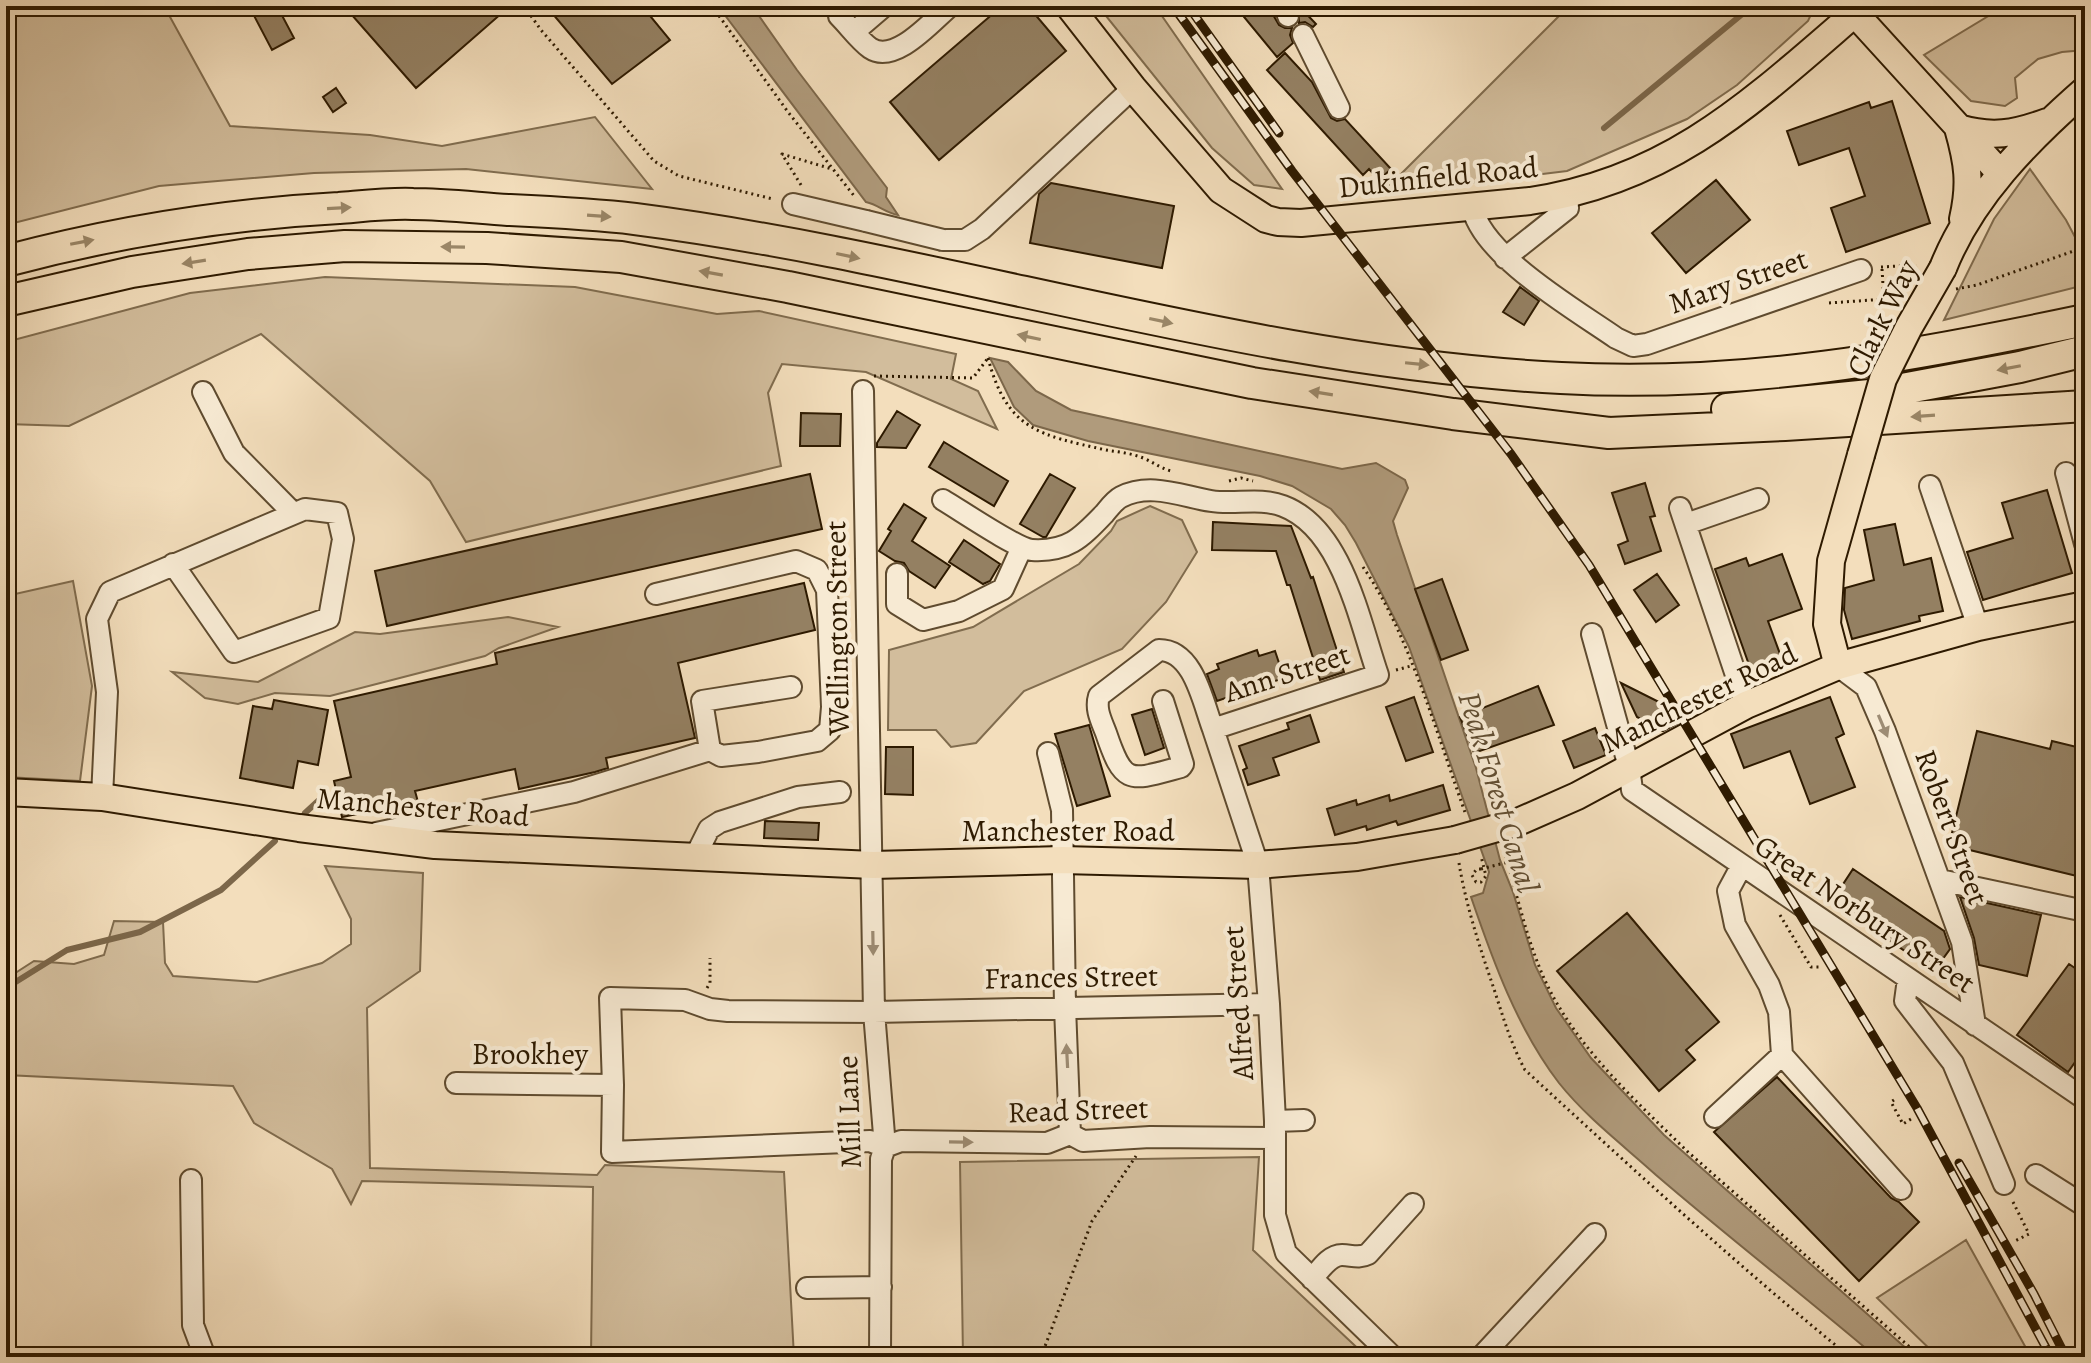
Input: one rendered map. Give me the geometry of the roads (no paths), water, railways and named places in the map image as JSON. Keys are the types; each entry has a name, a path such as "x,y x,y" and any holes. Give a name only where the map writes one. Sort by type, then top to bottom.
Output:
{"highway":[{"path":"6,261 65,245 164,226 291,210 411,204 631,219 772,241 1263,343 1411,364 1561,378 1694,380 1830,368 2085,320"},
{"path":"6,301 132,272 248,254 345,246 487,248 621,257 788,287 1252,383 1453,414 1609,433 2085,406"},
{"path":"1694,380 1963,330 2085,302"},
{"path":"1453,414 1646,417 1840,398 2020,367 2085,351"}],"main road":[{"name":"Dukinfield Road","path":"1069,6 1133,88 1221,190 1266,219 1312,223 1567,195 1612,183 1702,138 1743,107 1851,10"},
{"path":"1851,10 2000,173"},
{"name":"Clark Way","path":"1838,666 1827,624 1831,561 1883,379 1909,327 1945,279 1959,235 2000,173 2085,90"},
{"path":"1958,128 1981,135 2002,135 2051,120"},
{"path":"1958,128 1967,161 1969,194 1959,235"},
{"name":"Manchester Road","path":"6,792 102,797 435,845 873,865 1062,860 1258,865 1357,857 1466,842 1518,822 1577,796 1746,705 1838,666 1978,627 2085,605"}],"street":[{"path":"839,16 872,50 881,52 899,50 950,6"},
{"path":"854,32 882,8"},
{"path":"1303,35 1339,108"},
{"path":"793,204 943,240 965,240 982,229 1133,88"},
{"path":"1472,205 1478,225 1505,258 1568,208 1567,195"},
{"name":"Mary Street","path":"1505,258 1616,338 1633,346 1647,344 1861,270"},
{"name":"Wellington Street","path":"863,391 873,865"},
{"path":"203,392 234,453 293,513"},
{"path":"2066,473 2085,544"},
{"path":"1930,486 1978,627"},
{"name":"Ann Street","path":"943,500 1028,550 1060,550 1084,536 1120,497 1151,489 1215,502 1259,501 1282,506 1301,515 1320,530 1336,555 1378,675 1213,729 1258,865"},
{"path":"1746,705 1683,516 1758,499"},
{"path":"102,797 107,692 97,619 110,592 173,564 305,509 337,513 343,539 329,618 234,652 173,564"},
{"path":"897,574 897,604 923,620 959,611 1003,589 1022,547"},
{"path":"360,836 574,792 710,750 721,756 817,741 830,730 832,707 827,590 817,570 796,561 656,594"},
{"name":"Great Norbury Street","path":"1592,634 1629,767 1632,790 2085,1099"},
{"path":"1163,701 1183,764 1142,777 1125,774 1117,765 1096,706 1099,696 1159,650 1167,650 1185,662 1213,729"},
{"name":"Robert Street","path":"1838,666 1866,687 1885,731 1962,942 1975,1025"},
{"path":"710,750 702,701 791,687"},
{"path":"1048,753 1062,810 1070,1134"},
{"path":"695,857 709,829 720,822 798,797 840,792"},
{"name":"Mill Lane","path":"873,865 874,1012 885,1147 881,1159 880,1357"},
{"name":"Alfred Street","path":"1258,865 1269,1004 1275,1130 1275,1215 1286,1253 1393,1357"},
{"path":"1742,865 1728,891 1735,925 1769,985 1779,1012 1782,1055 1901,1189"},
{"path":"1940,880 2085,911"},
{"path":"1908,979 1905,1001 1953,1063 2004,1184"},
{"name":"Frances Street","path":"610,998 685,1000 710,1009 728,1011 874,1012 1269,1004"},
{"name":"Brookhey","path":"456,1083 613,1085 610,998"},
{"path":"1715,1117 1782,1055"},
{"name":"Read Street","path":"613,1085 612,1152 870,1141 885,1147 901,1141 1047,1143 1070,1134 1083,1141 1275,1130 1304,1120"},
{"path":"2036,1175 2085,1206"},
{"path":"191,1180 193,1325 205,1357"},
{"path":"1312,1279 1332,1258 1341,1255 1361,1258 1368,1254 1413,1204"},
{"path":"1481,1357 1595,1234"},
{"path":"807,1288 881,1287"}],"waterway":[{"path":"1604,128 1752,6"},
{"path":"305,813 318,801"},
{"path":"6,988 67,950 140,932 221,890 275,841"}],"railway":[{"path":"1173,6 1292,171 1511,454 1589,565 1917,1108 2051,1357"},
{"path":"1188,6 1279,133"},
{"path":"1959,1163 2034,1294 2066,1357"}],"water label":[{"name":"Peak Forest Canal","path":"1499,792"}]}
